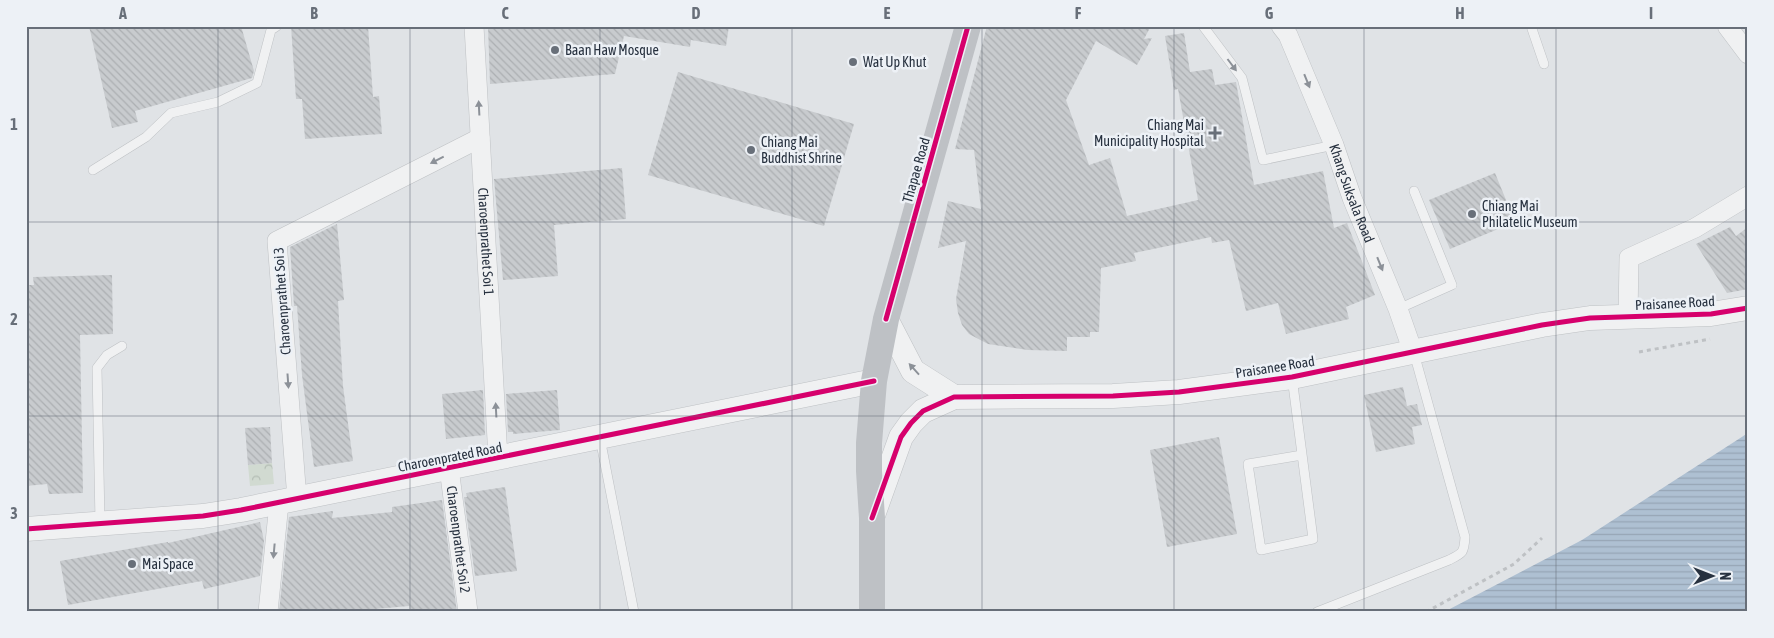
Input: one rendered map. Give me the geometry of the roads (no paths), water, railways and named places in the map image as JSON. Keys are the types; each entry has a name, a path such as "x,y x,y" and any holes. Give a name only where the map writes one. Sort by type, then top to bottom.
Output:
{"main road":[{"name":"Thapae Road","path":"872,612 872,518 869,443 874,381 886,319 968,26"}],"street":[{"name":"Charoenprathet Soi 1","path":"474,26 498,458"},
{"path":"1727,26 1748,54"},
{"name":"Khang Suksala Road","path":"1287,29 1334,145 1352,198 1398,309 1413,352"},
{"name":"Charoenprathet Soi 3","path":"288,501 277,241 480,138"},
{"path":"1628,317 1629,258 1695,228 1748,196"},
{"name":"Praisanee Road","path":"872,518 901,438 911,423 923,411 954,397 1113,396 1179,392 1292,377 1542,325 1590,318 1711,314 1748,308"},
{"path":"886,319 913,371 954,397"},
{"name":"Charoenprated Road","path":"26,529 202,516 288,501 874,381"},
{"name":"Charoenprathet Soi 2","path":"449,468 468,612"},
{"path":"268,612 288,501"}],"lane":[{"path":"93,170 146,137 171,113 218,102 256,83 271,30 277,26"},
{"path":"1203,26 1242,78 1263,160 1334,145"},
{"path":"1531,26 1544,64"},
{"path":"1398,309 1452,285 1414,191"},
{"path":"100,525 97,368 108,355 122,346"},
{"path":"1317,612 1449,560 1461,554 1464,548 1465,537 1413,352"},
{"path":"1292,377 1313,539 1261,550 1248,464 1302,455"},
{"path":"600,438 634,612"}],"water":[{"path":"1748,433 1748,612 1444,612 1582,540"}],"place":[{"name":"Baan Haw Mosque","path":"555,50"},
{"name":"Wat Up Khut","path":"853,62"},
{"name":"Chiang Mai Municipality Hospital","path":"1215,133"},
{"name":"Chiang Mai Buddhist Shrine","path":"751,150"},
{"name":"Chiang Mai Philatelic Museum","path":"1472,214"},
{"name":"Mai Space","path":"132,564"}]}
